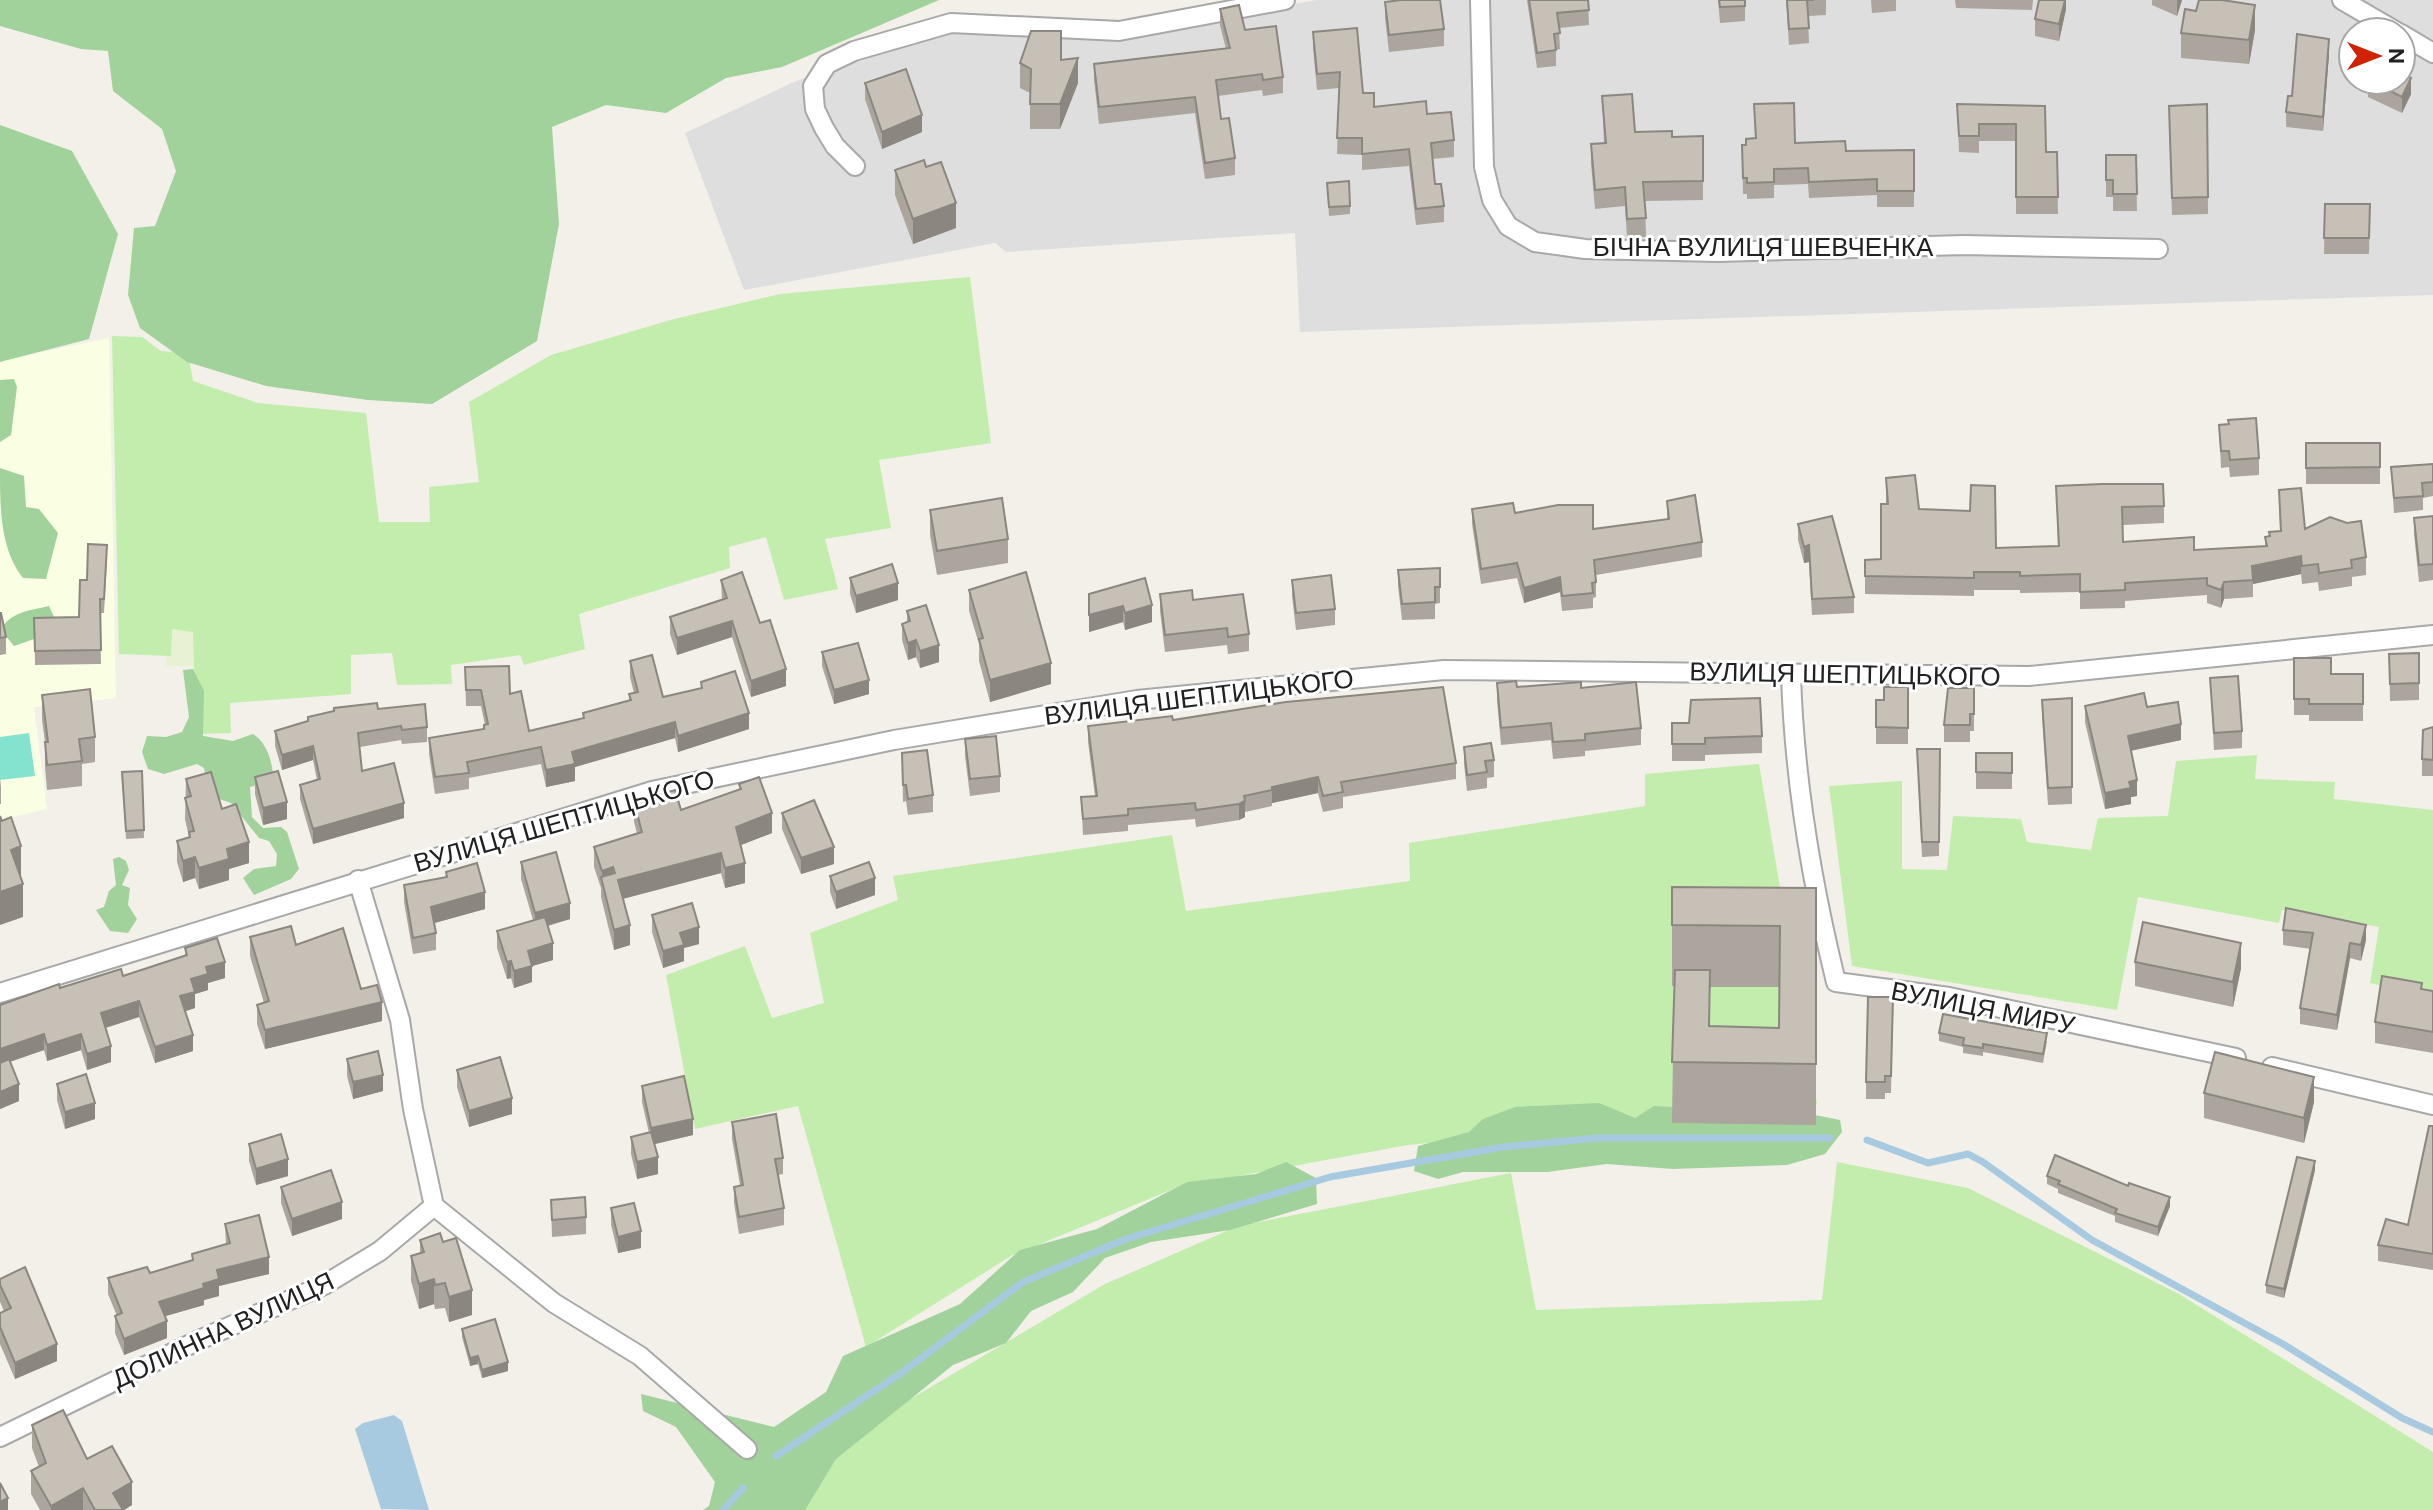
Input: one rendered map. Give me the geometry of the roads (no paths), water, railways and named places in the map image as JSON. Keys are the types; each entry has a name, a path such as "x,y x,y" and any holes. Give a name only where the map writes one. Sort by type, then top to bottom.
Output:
{"street":[{"path":"855,166 835,146 824,128 815,109 813,86 827,64 854,51 951,23 1119,31 1285,0"},
{"name":"БІЧНА ВУЛИЦЯ ШЕВЧЕНКА","path":"1480,0 1484,167 1492,200 1508,226 1535,242 1585,249 1718,252 1964,245 2158,249"},
{"path":"2342,0 2370,16"},
{"name":"ВУЛИЦЯ ШЕПТИЦЬКОГО","path":"0,993 652,791 894,740 1137,700 1444,670 2029,676 2433,635"},
{"name":"ВУЛИЦЯ МИРУ","path":"1791,674 1801,808 1817,907 1836,982 1949,997 2205,1051 2433,1105"},
{"path":"358,880 400,1020 413,1109 434,1206 554,1303 640,1356 747,1449"},
{"name":"ДОЛИННА ВУЛИЦЯ","path":"0,1437 199,1340 324,1285 380,1251 434,1206"}],"water":[{"path":"394,1415 402,1421 429,1510 381,1509 355,1429 363,1423"}],"waterway":[{"path":"776,1456 901,1373 1023,1282 1126,1239 1330,1177 1503,1147 1597,1138 1830,1138"},
{"path":"1867,1140 1928,1163 1968,1154 2092,1240 2283,1344 2402,1418 2433,1432"},
{"path":"723,1510 743,1488"}]}
